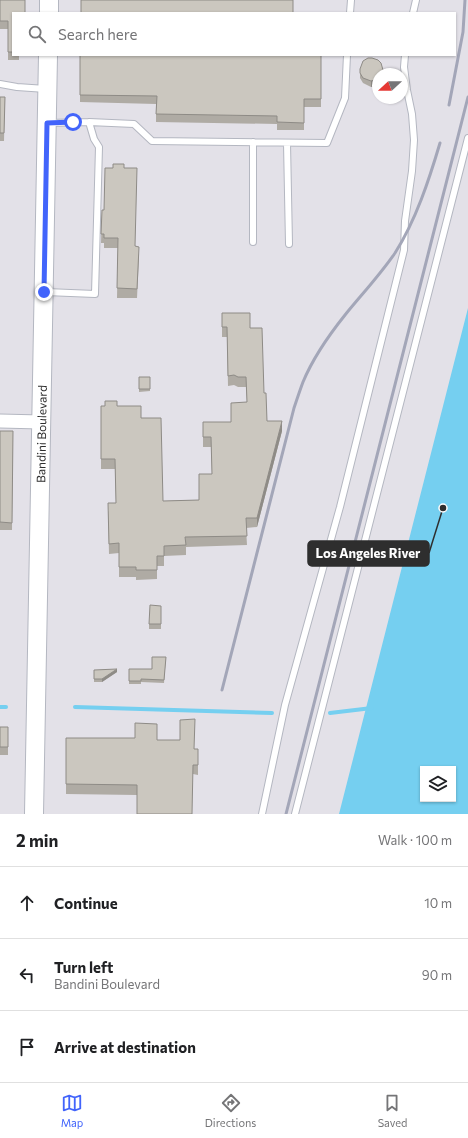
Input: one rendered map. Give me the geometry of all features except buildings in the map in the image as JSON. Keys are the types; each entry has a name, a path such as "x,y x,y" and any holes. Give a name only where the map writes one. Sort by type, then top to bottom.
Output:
{"main road":[{"path":"49,0 49,12"},
{"name":"Bandini Boulevard","path":"34,814 48,56"}],"street":[{"path":"0,421 41,422"}],"lane":[{"path":"350,12 351,0"},
{"path":"413,12 416,0"},
{"path":"47,123 89,122 134,124 152,141 327,143 345,98 348,56"},
{"path":"262,814 286,705 340,507 404,250 405,221 412,172 414,140 412,114 406,90 404,56"},
{"path":"0,84 17,87 48,89"},
{"path":"44,292 95,294 99,147 94,139 89,122"},
{"path":"295,814 468,138"},
{"path":"253,142 253,242"},
{"path":"287,143 290,244"}],"shaded area":[{"path":"0,0 468,0 468,814 0,814"}],"water":[{"path":"468,308 468,814 339,814"}],"waterway":[{"path":"0,707 6,707"},
{"path":"75,707 272,713"},
{"path":"330,713 372,708"}],"railway":[{"path":"449,105 463,32 465,0"},
{"path":"286,814 468,97"},
{"path":"222,690 294,408 303,382 316,356 327,339 383,269 403,240 421,200 440,143"}],"place":[{"name":"Los Angeles River","path":"443,508"}],"route":[{"path":"44,292 47,123 73,122"}]}
